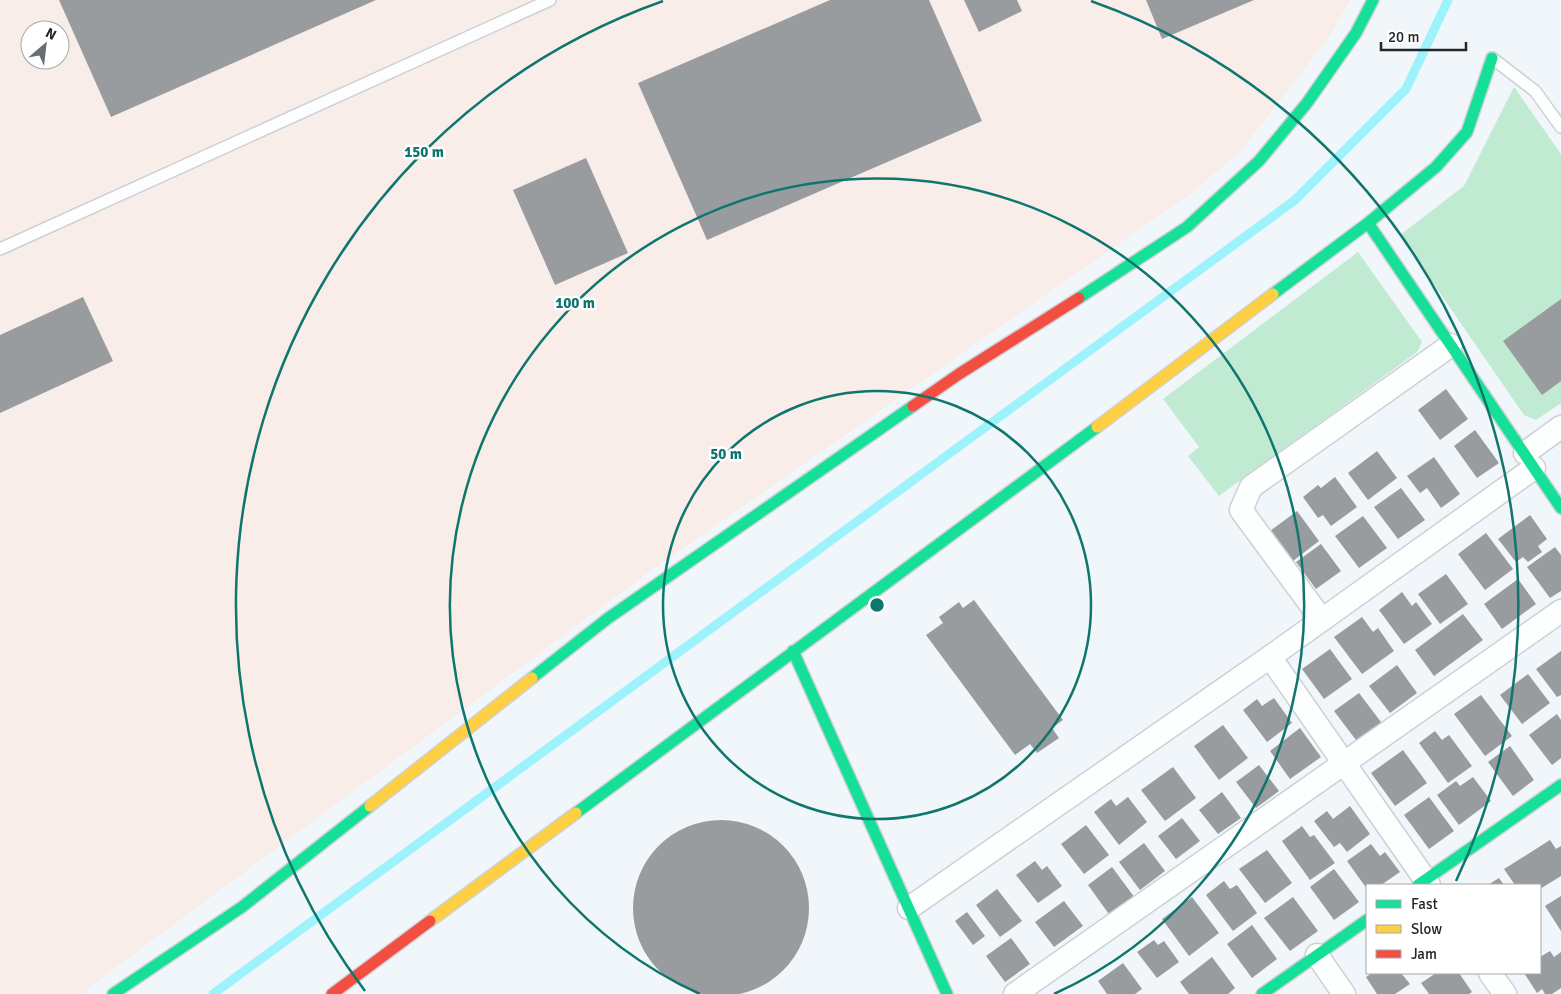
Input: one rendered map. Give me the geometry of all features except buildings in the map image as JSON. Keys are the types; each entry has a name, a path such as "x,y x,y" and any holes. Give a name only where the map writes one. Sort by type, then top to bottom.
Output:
{"street":[{"path":"113,994 242,907 607,619 959,374 1187,227 1259,161 1301,111 1356,33 1373,0"},
{"path":"332,994 1084,437 1368,223 1436,167 1466,132 1492,58"},
{"path":"1368,223 1561,508"},
{"path":"1322,620 1241,510 1250,487 1451,345"},
{"path":"909,908 1322,620 1530,461 1561,427"},
{"path":"1015,994 1561,610"},
{"path":"793,651 947,994"},
{"path":"1270,657 1424,883 1558,793"},
{"path":"1262,994 1366,921"},
{"path":"1317,955 1344,994"},
{"path":"1491,974 1505,994"}],"lane":[{"path":"0,249 550,0"},
{"path":"1492,58 1535,91 1561,127"}],"shaded area":[{"path":"0,0 1350,0 1329,37 1239,153 1190,194 642,577 82,994 0,994"}],"green space":[{"path":"1514,87 1561,154 1561,403 1536,420 1524,415 1400,235 1464,186"},
{"path":"1358,252 1422,342 1417,352 1219,496 1188,456 1199,447 1163,399"}],"waterway":[{"path":"213,994 1295,200 1406,89 1448,0"}],"traffic: fast":[{"path":"1079,298 1187,227 1259,161 1307,103 1356,33 1373,0"},
{"path":"1273,294 1368,223 1436,167 1467,132 1492,58"},
{"path":"1368,223 1561,508"},
{"path":"532,678 607,619 913,406"},
{"path":"576,813 1097,427"},
{"path":"793,651 947,994"},
{"path":"1419,884 1561,785"},
{"path":"113,994 242,907 370,806"},
{"path":"1262,994 1366,921"}],"traffic: slow":[{"path":"1097,427 1273,294"},
{"path":"370,806 532,678"},
{"path":"430,921 576,813"}],"traffic: jam":[{"path":"913,406 959,374 1079,298"},
{"path":"332,994 430,921"}]}
